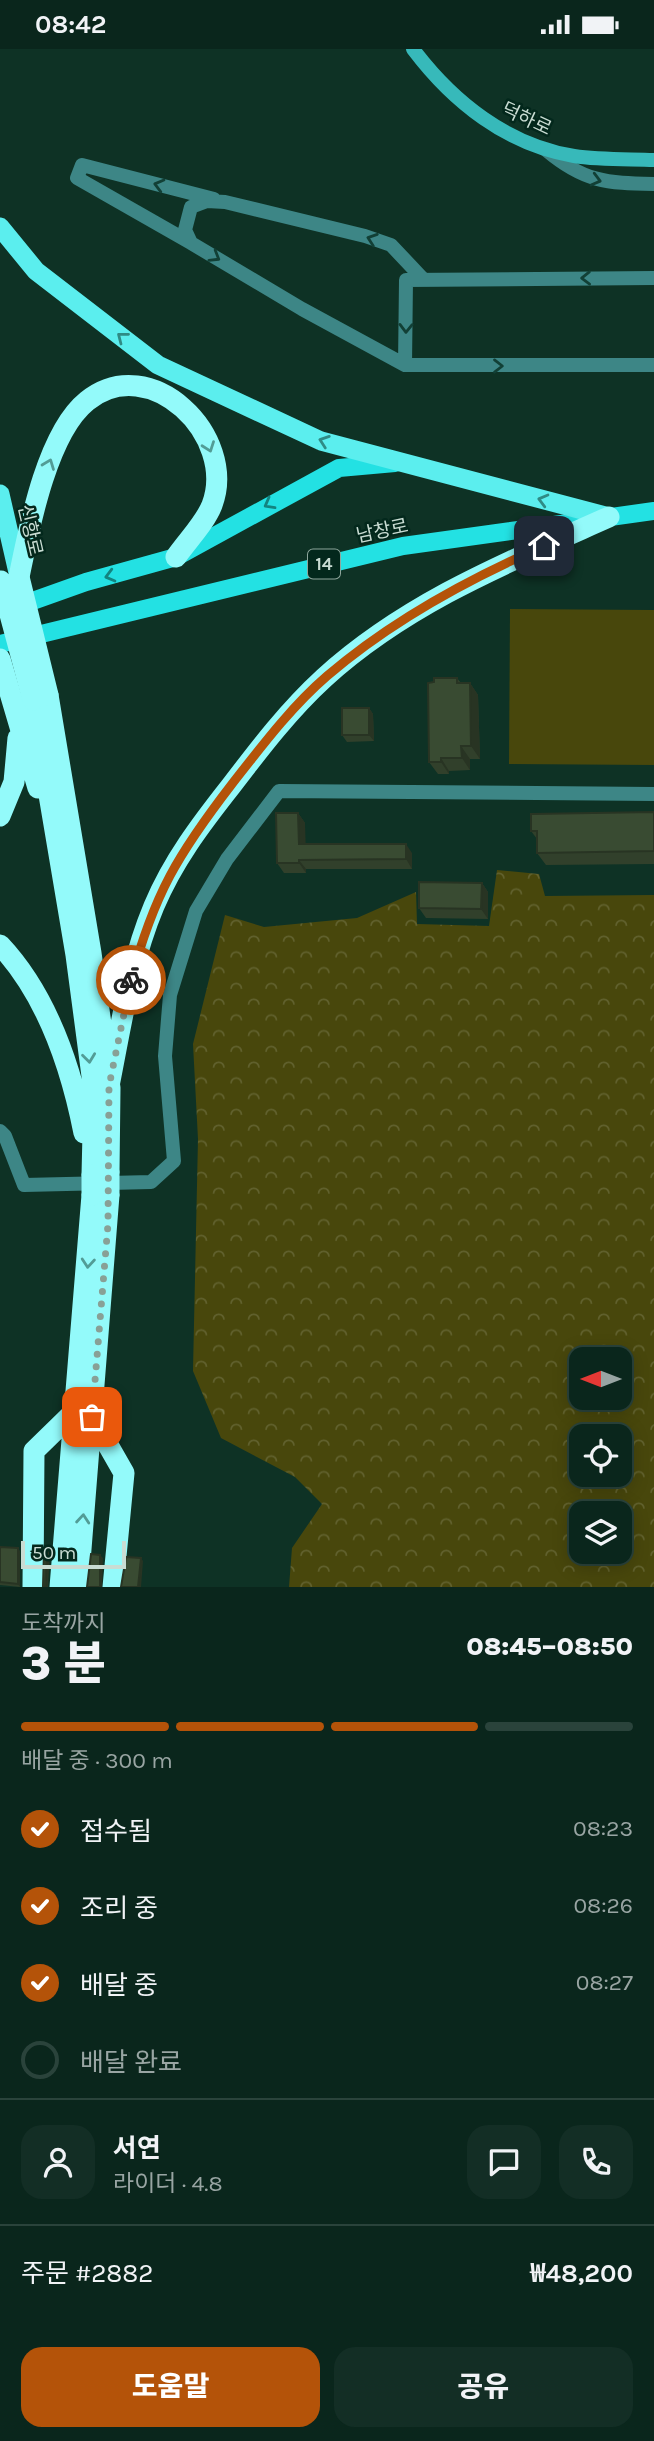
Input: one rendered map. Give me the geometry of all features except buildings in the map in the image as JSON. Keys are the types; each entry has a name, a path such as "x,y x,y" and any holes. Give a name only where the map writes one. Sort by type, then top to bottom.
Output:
{"highway":[{"path":"0,227 36,271 158,365 321,441 609,517"},
{"path":"109,1086 89,939 41,698 7,578 48,462 68,424 87,400 118,387 150,388 185,407 204,433 216,466 212,505 176,558"},
{"name":"신항로","path":"0,493 7,578"},
{"path":"78,1587 84,1414 99,1182 109,1086 140,948 166,880 188,841 281,724 326,677 428,604 469,579 609,517"},
{"path":"0,659 19,729 60,856"},
{"path":"41,698 93,1091 99,1182"},
{"path":"0,816 14,782 19,729"},
{"path":"0,945 28,983 57,1039 77,1098 99,1182"},
{"path":"33,1587 34,1451 84,1414"},
{"path":"60,1587 84,1414"},
{"path":"84,1414 124,1473 113,1587"}],"main road":[{"name":"덕하로","path":"413,49 439,83 460,101 510,135 546,150 575,156 654,160"},
{"path":"0,613 86,582 176,558 339,468 402,462"},
{"name":"남창로","path":"0,644 403,545 654,511"}],"street":[{"path":"546,150 583,176 603,183 654,184"},
{"path":"424,280 391,245 365,236 82,165 77,178 302,309 405,365 654,365"},
{"path":"191,243 184,230 191,207 207,201 225,202"},
{"path":"405,365 406,280 654,278"},
{"path":"0,1131 5,1136 24,1185 151,1182 174,1161 165,1056 170,995 196,911 227,859 279,791 654,794"}],"green space":[{"path":"510,609 654,610 654,765 509,764"},
{"path":"497,870 539,874 545,896 654,895 654,1587 289,1587 292,1548 322,1504 295,1477 221,1438 193,1371 198,1139 193,1044 225,915 264,927 357,918 416,892 417,924 489,926"}],"way so far":[{"path":"92,1417 108,1224 109,1086 131,980"}],"route":[{"path":"131,980 153,908 188,841 259,749 296,707 326,677 355,654 428,604 469,579 544,546"}]}
